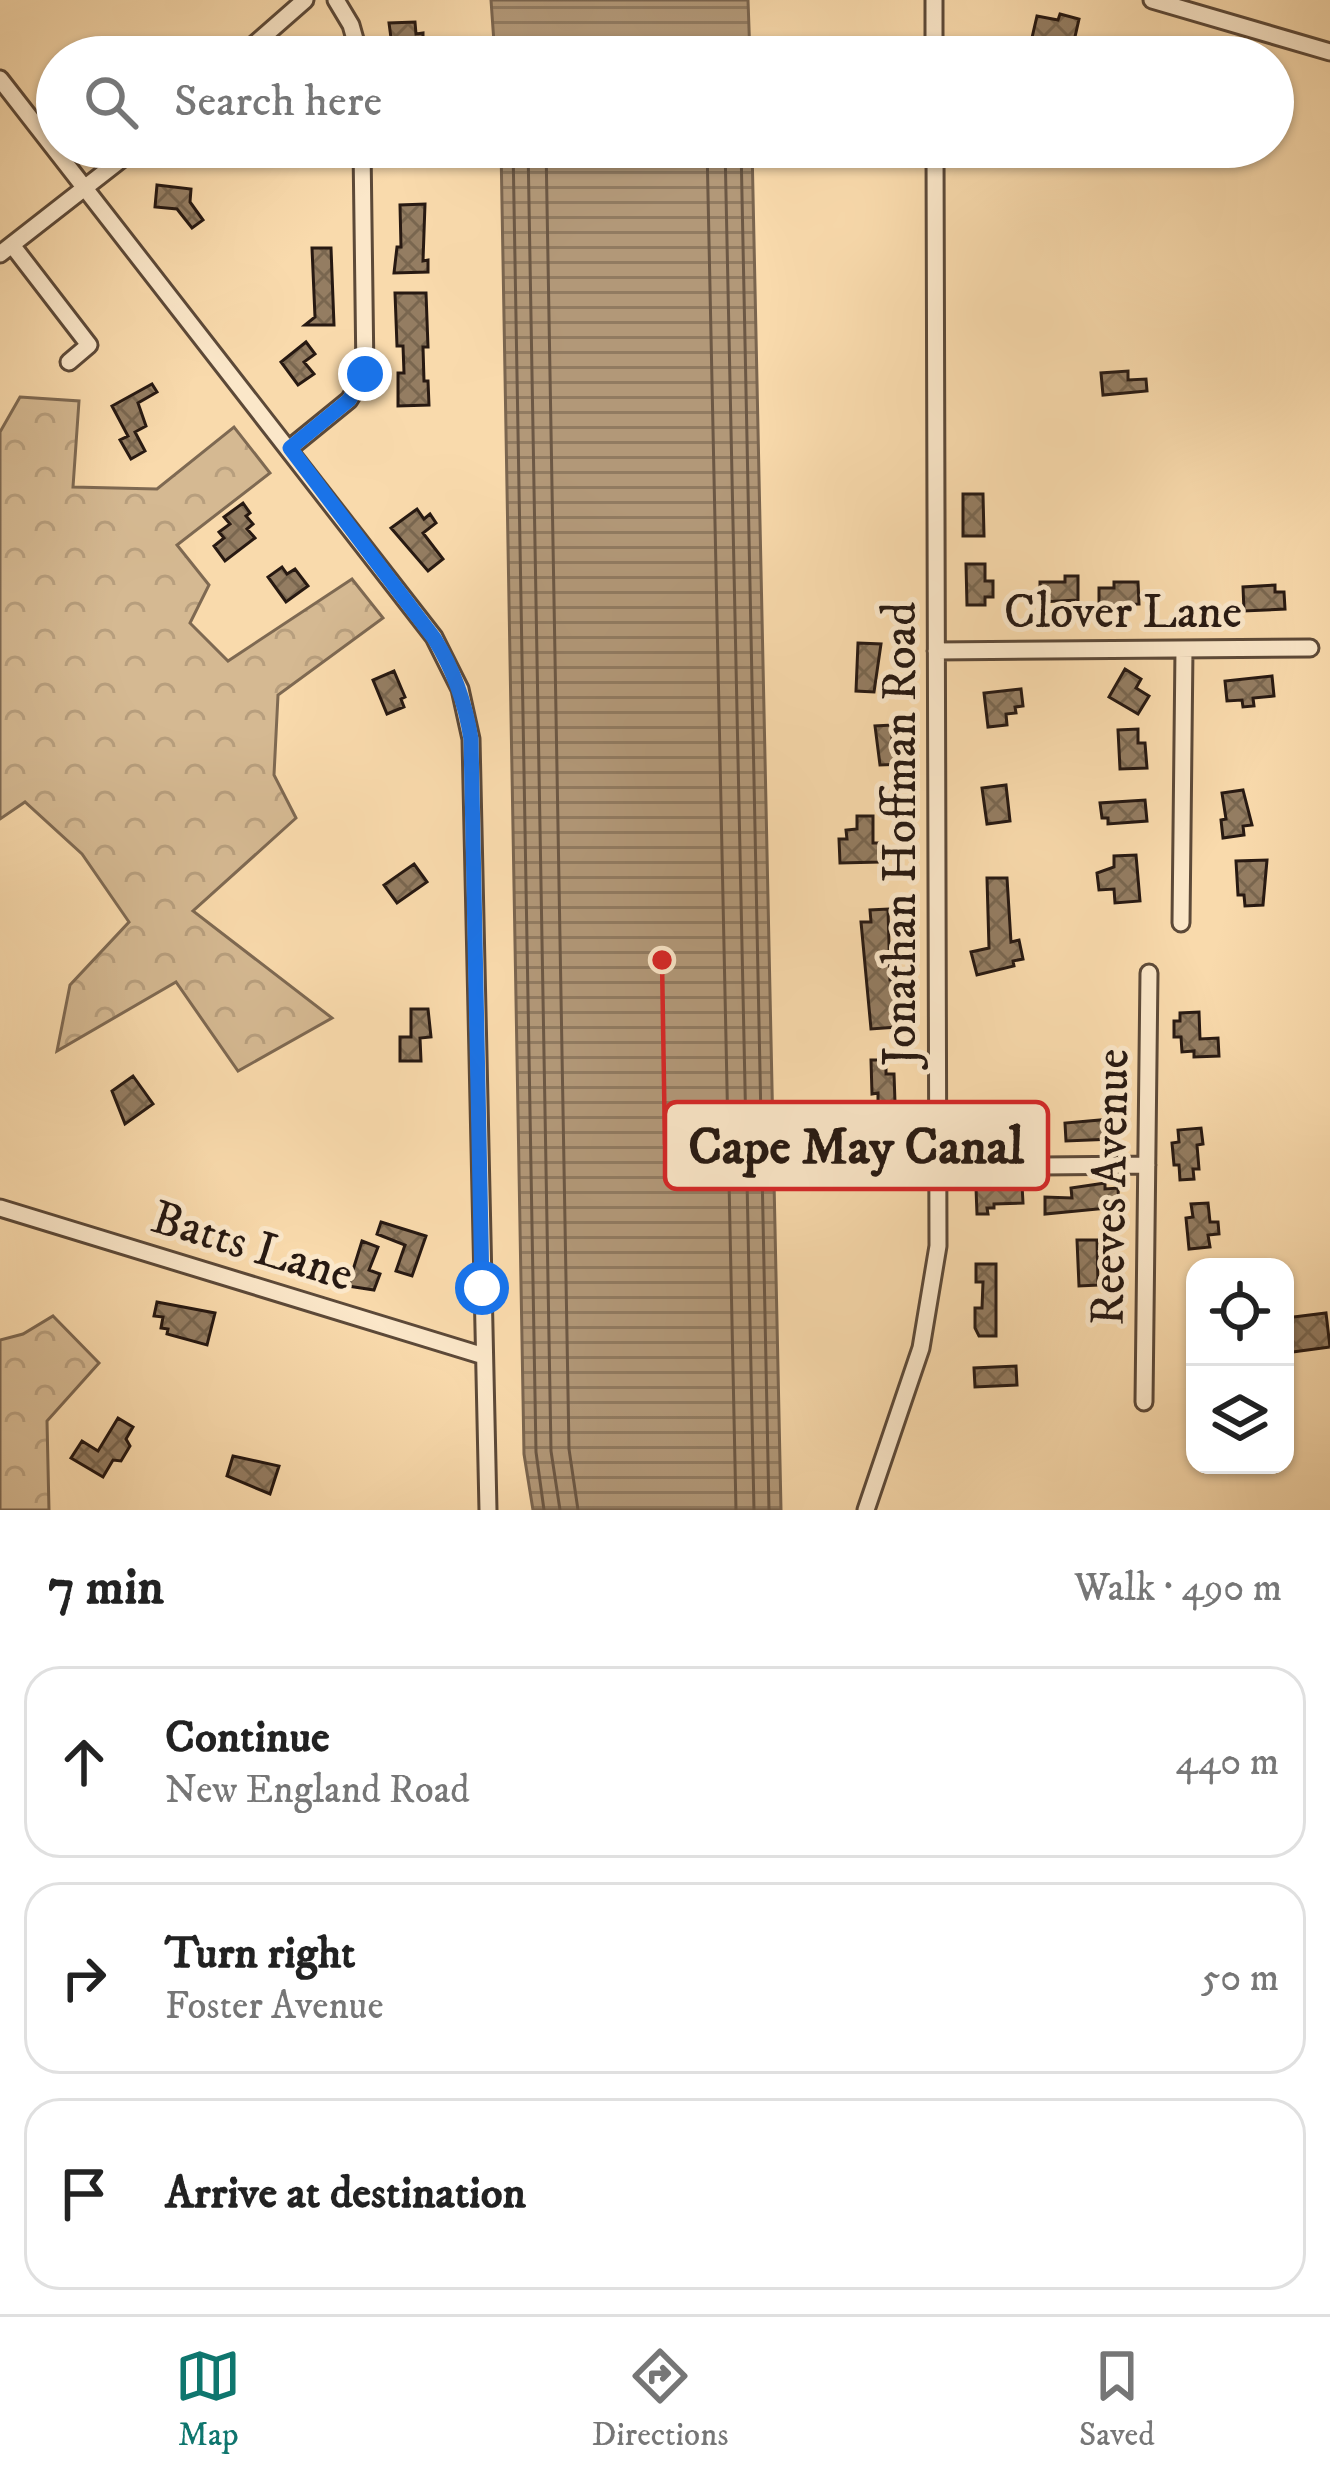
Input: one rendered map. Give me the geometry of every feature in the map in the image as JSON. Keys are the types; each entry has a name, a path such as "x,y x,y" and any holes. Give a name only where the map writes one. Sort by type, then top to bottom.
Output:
{"street":[{"path":"264,36 305,0"},
{"path":"336,0 354,36"},
{"path":"934,0 934,36"},
{"path":"1152,0 1275,36"},
{"path":"1294,41 1330,52"},
{"path":"0,79 36,125"},
{"path":"70,168 434,638 455,676 467,713 488,1510"},
{"path":"69,362 89,345 6,250 111,168"},
{"path":"290,448 349,400 365,374 362,168"},
{"name":"Jonathan Hoffman Road","path":"866,1510 930,1310 938,1246 935,168"},
{"name":"Clover Lane","path":"936,650 1310,648"},
{"path":"1181,923 1184,649"},
{"name":"Reeves Avenue","path":"1144,1402 1149,974"},
{"path":"937,1167 1147,1166"},
{"name":"Batts Lane","path":"0,1208 484,1356"}],"green space":[{"path":"20,397 79,401 73,487 157,489 234,427 270,473 177,545 209,585 190,623 228,661 352,579 383,618 278,695 274,775 296,818 193,911 332,1018 238,1071 176,982 57,1051 70,985 129,922 82,854 25,802 0,819 0,432"},
{"path":"53,1316 99,1363 47,1421 49,1510 0,1510 0,1340 23,1334"}],"water":[{"path":"491,0 748,0 749,36 494,36"},
{"path":"501,168 752,168 781,1510 533,1510 524,1454"}],"building":[{"path":"1060,14 1079,19 1075,36 1032,36 1037,16 1058,20"},
{"path":"415,22 416,34 423,36 391,36 389,23"},
{"path":"157,185 191,189 190,202 203,220 192,228 177,209 155,207"},
{"path":"425,204 423,261 428,260 428,272 394,273 397,247 401,247 400,205"},
{"path":"312,248 331,248 334,325 305,325 315,317"},
{"path":"395,293 426,293 428,347 423,347 429,405 398,406 398,373 404,373 403,346 397,346"},
{"path":"306,342 315,354 304,362 314,374 298,385 281,362"},
{"path":"1128,371 1128,380 1146,379 1147,391 1103,395 1101,373"},
{"path":"152,384 157,392 138,403 146,426 135,432 145,451 131,459 120,440 128,436 112,406"},
{"path":"963,494 983,494 984,536 963,536"},
{"path":"243,503 253,524 247,529 255,538 225,561 214,546 224,538 219,532 230,524 224,517"},
{"path":"417,509 424,519 430,514 436,523 423,533 443,559 428,571 391,528"},
{"path":"966,564 985,564 985,581 993,581 993,597 985,597 985,605 967,605"},
{"path":"282,567 287,574 295,569 308,586 286,602 268,577"},
{"path":"1065,576 1078,576 1078,600 1040,602 1040,582 1065,582"},
{"path":"1114,582 1138,582 1139,604 1099,605 1099,588 1114,588"},
{"path":"1275,585 1275,592 1284,592 1285,609 1244,611 1243,587"},
{"path":"858,643 881,644 874,692 856,691"},
{"path":"1125,669 1141,679 1136,688 1149,696 1138,714 1109,697"},
{"path":"394,671 405,697 401,699 404,707 387,714 373,680"},
{"path":"1272,676 1274,696 1253,698 1254,706 1243,707 1242,700 1227,701 1225,681"},
{"path":"1021,689 1023,706 1006,714 1007,725 988,727 984,693"},
{"path":"892,725 892,741 904,741 905,764 880,765 875,726"},
{"path":"1138,729 1138,743 1145,743 1147,768 1120,769 1118,730"},
{"path":"1006,785 1010,821 987,824 982,788"},
{"path":"1243,790 1252,825 1243,826 1244,835 1223,838 1222,793"},
{"path":"1145,800 1147,821 1108,824 1108,818 1102,818 1100,803"},
{"path":"857,816 873,816 873,843 880,843 880,862 840,863 839,839 847,839 846,830 857,829"},
{"path":"1136,855 1140,901 1115,903 1114,889 1099,890 1097,873 1114,867 1114,856"},
{"path":"1267,860 1263,905 1245,906 1244,895 1238,895 1236,861"},
{"path":"414,864 427,882 397,903 384,885"},
{"path":"987,878 1007,878 1011,942 1019,940 1023,959 1013,961 1014,966 977,975 971,952 989,948"},
{"path":"888,909 897,1027 871,1029 861,922 871,922 870,910"},
{"path":"411,1009 428,1009 431,1037 420,1038 421,1061 400,1061 400,1037 411,1037"},
{"path":"1199,1012 1200,1039 1218,1038 1219,1056 1194,1057 1194,1051 1182,1052 1181,1037 1174,1037 1174,1021 1180,1021 1180,1013"},
{"path":"871,1060 886,1060 886,1074 894,1074 895,1102 878,1102 878,1093 872,1094"},
{"path":"133,1076 153,1104 125,1124 112,1091"},
{"path":"1112,1119 1113,1139 1066,1141 1065,1123"},
{"path":"1201,1128 1199,1169 1193,1169 1194,1179 1180,1180 1172,1143 1179,1142 1178,1130"},
{"path":"1105,1183 1105,1189 1118,1188 1119,1207 1045,1214 1045,1197 1072,1198 1071,1188"},
{"path":"1022,1185 1023,1203 994,1204 987,1208 988,1214 977,1214 976,1188"},
{"path":"1208,1203 1210,1222 1218,1222 1219,1234 1208,1235 1210,1247 1189,1249 1186,1218 1193,1217 1191,1204"},
{"path":"381,1222 426,1236 412,1276 396,1271 405,1245 377,1234"},
{"path":"1077,1240 1097,1240 1098,1285 1079,1286"},
{"path":"362,1241 378,1247 369,1270 380,1274 374,1290 348,1286"},
{"path":"976,1264 996,1264 996,1336 979,1336 975,1328 983,1282 976,1282"},
{"path":"157,1302 215,1313 207,1345 167,1334 168,1329 161,1328 163,1317 154,1316"},
{"path":"1326,1313 1330,1347 1294,1352 1294,1317"},
{"path":"1016,1366 1017,1385 975,1387 974,1368"},
{"path":"118,1418 133,1427 126,1439 130,1446 121,1461 113,1460 103,1477 71,1458 82,1441 98,1451"},
{"path":"233,1456 279,1466 270,1494 227,1476"}],"place":[{"name":"Cape May Canal","path":"662,960"}],"route":[{"path":"365,374 349,400 290,448 434,638 449,662 467,713 482,1288"}]}
